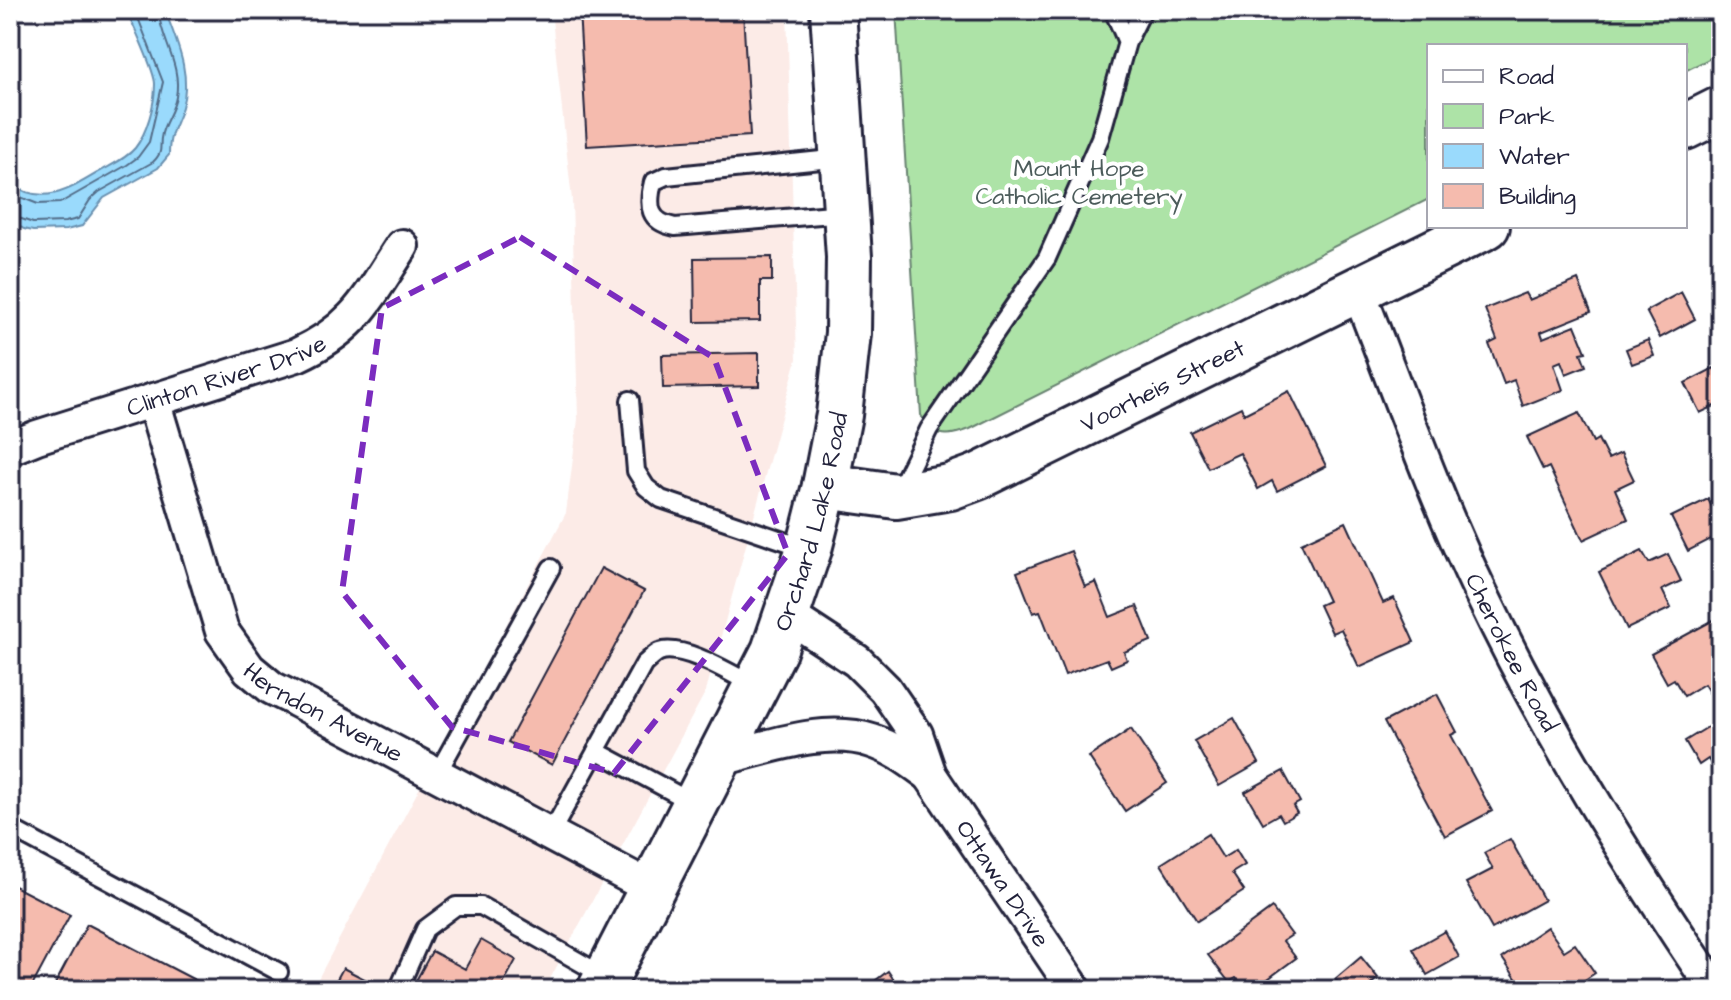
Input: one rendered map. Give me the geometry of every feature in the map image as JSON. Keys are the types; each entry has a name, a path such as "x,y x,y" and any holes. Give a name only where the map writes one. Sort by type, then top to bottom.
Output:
{"main road":[{"name":"Orchard Lake Road","path":"604,984 774,651 809,549 825,486 839,415 848,333 846,213 833,10"},
{"path":"1687,126 1721,109"},
{"name":"Voorheis Street","path":"825,486 896,496 950,487 977,477 1483,228"}],"street":[{"name":"Clinton River Drive","path":"10,448 297,355 324,343 356,315 402,246"},
{"name":"Cherokee Road","path":"1358,290 1436,492 1507,646 1598,810 1715,990"},
{"name":"Herndon Avenue","path":"153,400 215,612 232,648 249,669 272,688 653,889"},
{"name":"Ottawa Drive","path":"787,615 857,661 875,677 916,734 930,775 1075,990"},
{"name":"Ottawa Drive","path":"720,759 816,737 854,736 887,746 930,775"}],"lane":[{"path":"1113,10 1127,42"},
{"path":"896,496 929,429 1047,258 1100,138 1127,42 1143,10"},
{"path":"842,158 666,176 653,182 650,196 653,215 660,224 675,227 846,213"},
{"path":"630,400 636,471 646,487 661,499 809,549"},
{"path":"437,774 551,568"},
{"path":"551,833 644,664 659,652 676,650 757,687"},
{"path":"596,751 696,805"},
{"path":"10,828 279,972"},
{"path":"398,990 425,929 456,906 481,906 604,984"}],"highlighted area":[{"path":"520,237 714,358 788,554 614,773 452,727 342,592 382,308"}],"shaded area":[{"path":"551,10 787,10 797,359 706,691 544,990 312,990 566,513 578,419 572,200"}],"green space":[{"name":"Mount Hope Catholic Cemetery","path":"896,10 1721,10 1721,53 1687,70 1687,44 1427,44 1427,200 970,429 941,434 930,428 921,415"}],"water":[{"path":"125,10 165,10 178,45 184,70 185,94 169,155 158,168 104,198 82,226 66,230 24,229 10,221 10,183 33,194 66,190 127,155 135,148 147,126 155,84 143,47"}],"building":[{"path":"579,10 656,10 657,13 743,10 750,136 587,146"},
{"path":"772,257 772,281 760,281 760,321 695,322 694,258"},
{"path":"1578,280 1591,312 1541,332 1543,338 1575,325 1586,352 1581,353 1586,366 1566,374 1561,361 1554,364 1563,390 1523,406 1514,380 1504,384 1489,344 1497,340 1485,309 1525,293 1529,300"},
{"path":"1681,292 1695,319 1660,338 1646,311"},
{"path":"1648,340 1654,356 1632,364 1626,349"},
{"path":"759,353 759,386 663,388 662,355"},
{"path":"1714,368 1721,381 1721,403 1700,413 1685,383"},
{"path":"1289,391 1326,466 1277,491 1272,481 1258,489 1240,453 1208,468 1190,432 1241,407 1244,414"},
{"path":"1579,413 1593,442 1598,439 1608,459 1621,453 1634,480 1615,489 1628,519 1583,540 1549,467 1543,470 1527,437"},
{"path":"1708,499 1721,525 1721,534 1688,551 1671,517"},
{"path":"1346,522 1383,603 1394,598 1414,642 1359,667 1341,629 1332,633 1319,605 1328,601 1301,543"},
{"path":"1071,551 1085,587 1096,582 1110,617 1137,606 1151,641 1124,652 1127,660 1111,667 1107,659 1065,675 1040,611 1033,613 1017,572"},
{"path":"1642,551 1649,563 1668,554 1681,581 1662,590 1671,608 1627,629 1599,572"},
{"path":"601,568 644,591 552,765 508,742"},
{"path":"1721,616 1721,688 1710,694 1704,684 1684,696 1674,679 1667,683 1651,654"},
{"path":"1437,694 1457,732 1451,735 1492,811 1445,836 1384,722"},
{"path":"1234,718 1259,763 1219,786 1194,741"},
{"path":"1721,719 1721,781 1708,759 1699,765 1685,741"},
{"path":"1131,729 1167,783 1125,811 1089,757"},
{"path":"1283,771 1300,802 1293,806 1297,813 1283,821 1279,814 1263,823 1245,792"},
{"path":"1208,834 1223,858 1236,850 1245,865 1232,873 1244,891 1197,921 1161,864"},
{"path":"1510,839 1544,900 1492,929 1466,883 1493,869 1484,853"},
{"path":"10,884 70,915 30,990 10,990"},
{"path":"1272,908 1292,935 1283,941 1296,958 1253,990 1245,990 1236,978 1229,982 1208,955"},
{"path":"87,924 214,990 52,990"},
{"path":"1547,927 1564,951 1575,944 1595,973 1570,990 1524,990 1502,958"},
{"path":"1445,931 1459,957 1427,975 1413,949"},
{"path":"481,940 516,960 500,990 411,990 432,951 465,969"},
{"path":"1361,957 1378,978 1365,990 1345,990 1335,979"},
{"path":"343,968 386,990 331,990"},
{"path":"888,971 898,986 909,979 917,990 863,990"}]}
